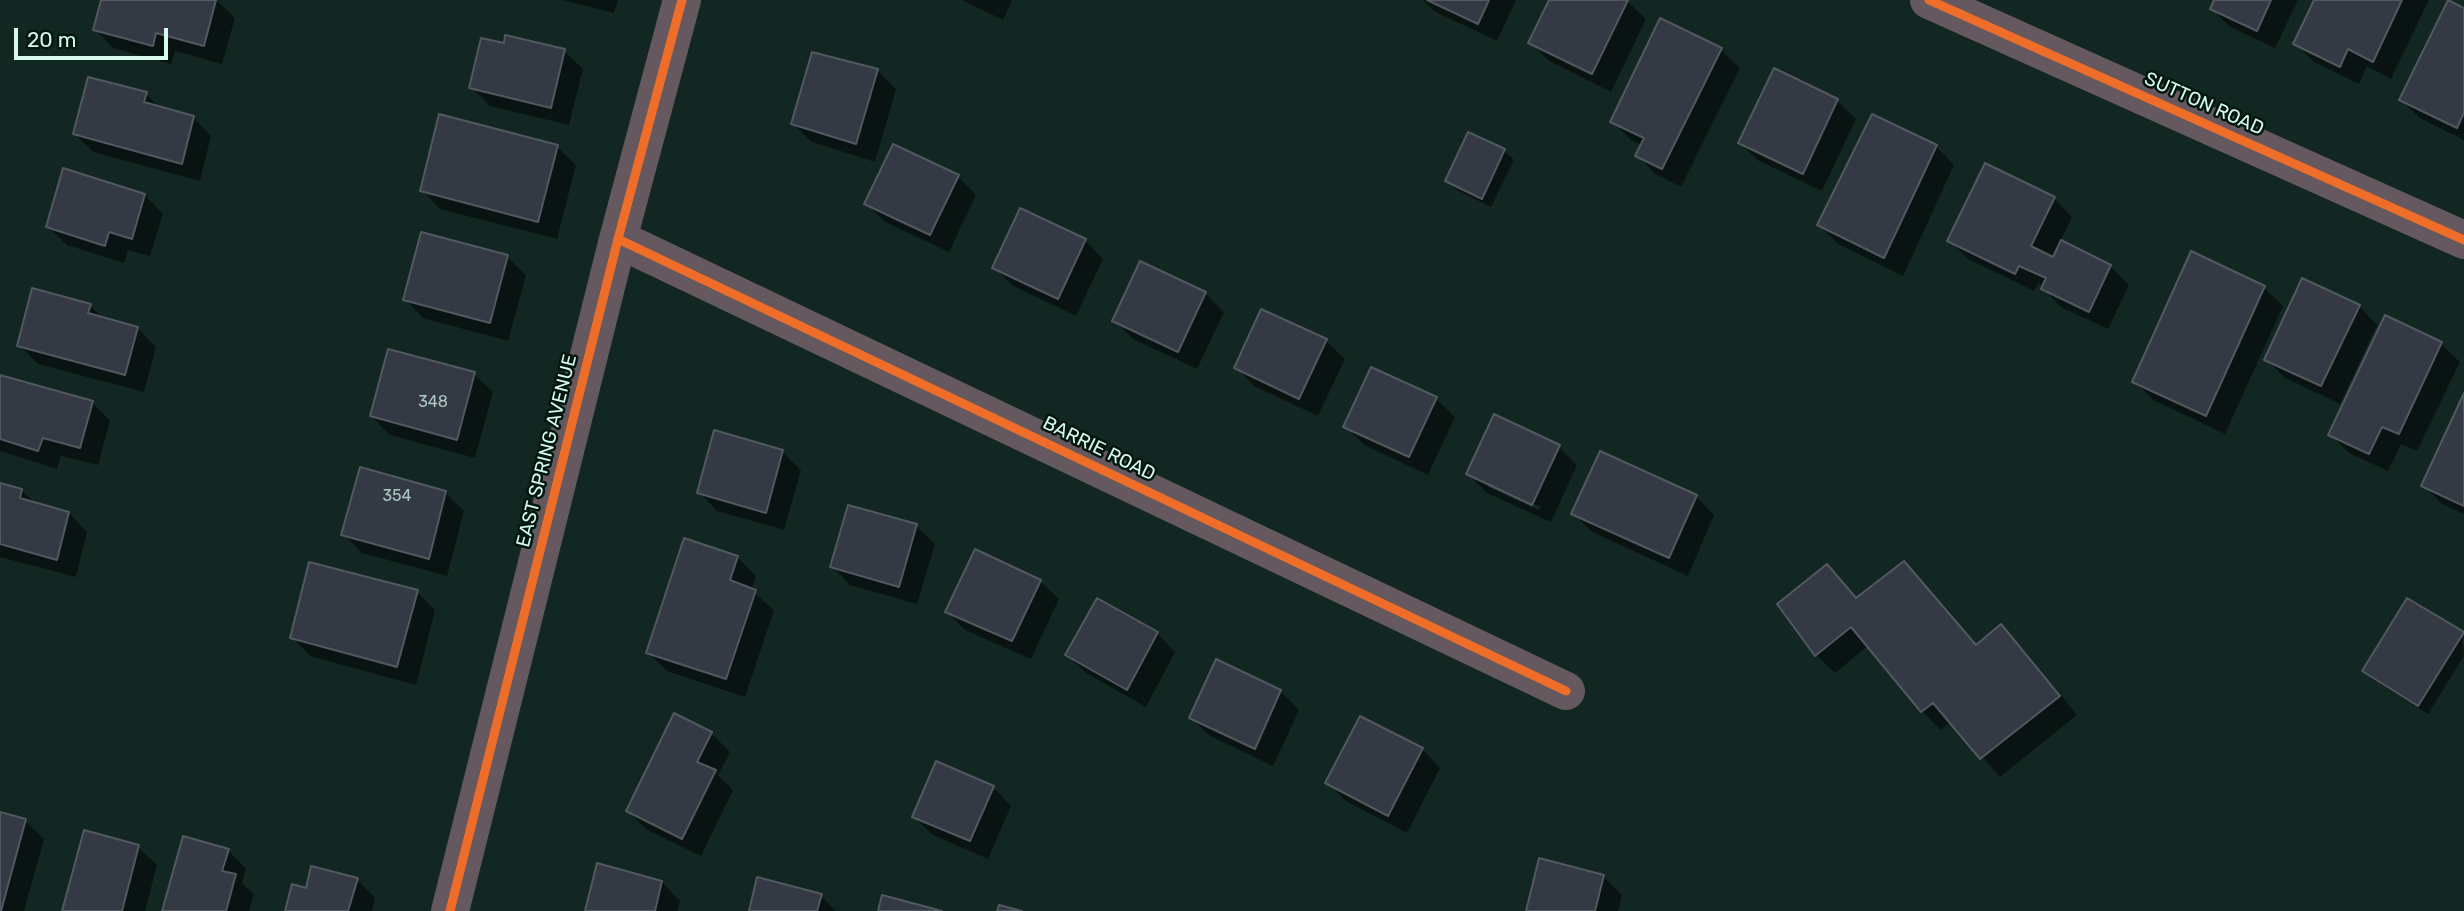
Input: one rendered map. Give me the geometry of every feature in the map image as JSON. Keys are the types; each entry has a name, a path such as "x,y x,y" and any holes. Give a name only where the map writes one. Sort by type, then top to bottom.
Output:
{"street":[{"name":"EAST SPRING AVENUE","path":"450,911 618,239 682,0"},
{"name":"SUTTON ROAD","path":"1929,0 2464,240"},
{"name":"BARRIE ROAD","path":"618,239 1566,691"}],"building":[{"path":"101,0 216,0 204,46 156,33 153,46 93,30"},
{"path":"1427,0 1489,0 1478,24"},
{"path":"1549,0 1628,0 1592,74 1528,43"},
{"path":"2214,0 2271,0 2257,31 2210,9"},
{"path":"2314,0 2402,0 2373,62 2348,49 2340,67 2293,44"},
{"path":"2448,0 2464,8 2464,113 2457,128 2399,100"},
{"path":"1660,18 1722,48 1662,169 1635,156 1644,138 1610,122"},
{"path":"505,35 565,49 551,108 469,88 481,38 504,43"},
{"path":"812,52 878,69 856,144 791,124"},
{"path":"1774,68 1838,99 1803,174 1738,143"},
{"path":"88,77 147,92 144,102 194,116 182,164 73,134"},
{"path":"439,114 558,145 538,222 420,191"},
{"path":"1872,114 1937,145 1884,258 1817,225"},
{"path":"1468,132 1505,149 1482,199 1445,181"},
{"path":"893,144 959,175 930,235 864,204"},
{"path":"1985,163 2055,197 2031,246 2053,257 2061,240 2111,265 2089,312 2041,289 2046,278 2019,266 2015,274 1947,241"},
{"path":"63,168 145,194 132,239 109,232 105,246 46,227"},
{"path":"1020,208 1086,239 1058,299 992,268"},
{"path":"421,232 508,255 490,323 403,300"},
{"path":"2191,251 2265,286 2206,416 2132,382"},
{"path":"1140,261 1206,292 1178,352 1112,321"},
{"path":"2302,278 2360,305 2321,386 2264,360"},
{"path":"32,288 91,304 88,313 138,327 125,375 17,346"},
{"path":"1261,309 1327,339 1299,399 1234,368"},
{"path":"2385,315 2442,342 2399,434 2382,427 2369,454 2328,435"},
{"path":"388,349 475,372 457,440 370,416"},
{"path":"1371,367 1437,397 1409,457 1343,427"},
{"path":"0,375 93,401 80,448 43,438 38,451 0,439"},
{"path":"2464,393 2464,506 2421,486"},
{"path":"1494,414 1560,445 1532,505 1466,474"},
{"path":"714,430 783,450 766,513 697,493"},
{"path":"1600,451 1697,495 1669,558 1571,514"},
{"path":"360,467 446,491 429,559 341,535"},
{"path":"0,483 22,489 20,498 69,512 57,560 0,544"},
{"path":"848,505 917,524 899,587 830,567"},
{"path":"684,538 738,556 730,580 756,590 726,679 646,653"},
{"path":"975,549 1041,580 1012,641 945,612"},
{"path":"1904,561 1976,645 2001,624 2060,696 1980,759 1933,703 1921,712 1851,627 1815,656 1777,604 1827,564 1856,598"},
{"path":"309,562 418,590 397,667 290,638"},
{"path":"1097,598 1158,632 1127,690 1065,655"},
{"path":"2407,598 2464,632 2418,706 2362,671"},
{"path":"1216,659 1281,690 1255,749 1189,718"},
{"path":"674,713 712,732 697,762 716,770 682,839 626,811"},
{"path":"1360,716 1423,748 1388,816 1325,783"},
{"path":"936,761 994,786 970,841 912,817"},
{"path":"0,812 26,819 1,911 0,911"},
{"path":"84,830 139,845 122,911 62,911"},
{"path":"183,836 229,849 222,871 236,874 226,911 162,911"},
{"path":"1539,858 1604,875 1595,911 1526,911"},
{"path":"597,863 662,881 655,911 585,911"},
{"path":"311,866 358,878 348,911 285,911 292,884 306,888"},
{"path":"757,877 822,894 817,911 749,911"},
{"path":"882,895 942,911 878,911"},
{"path":"999,905 1022,911 997,911"}],"cycle path":[{"path":"450,911 618,239 682,0"},
{"path":"1929,0 2464,240"},
{"path":"618,239 1566,691"}]}
